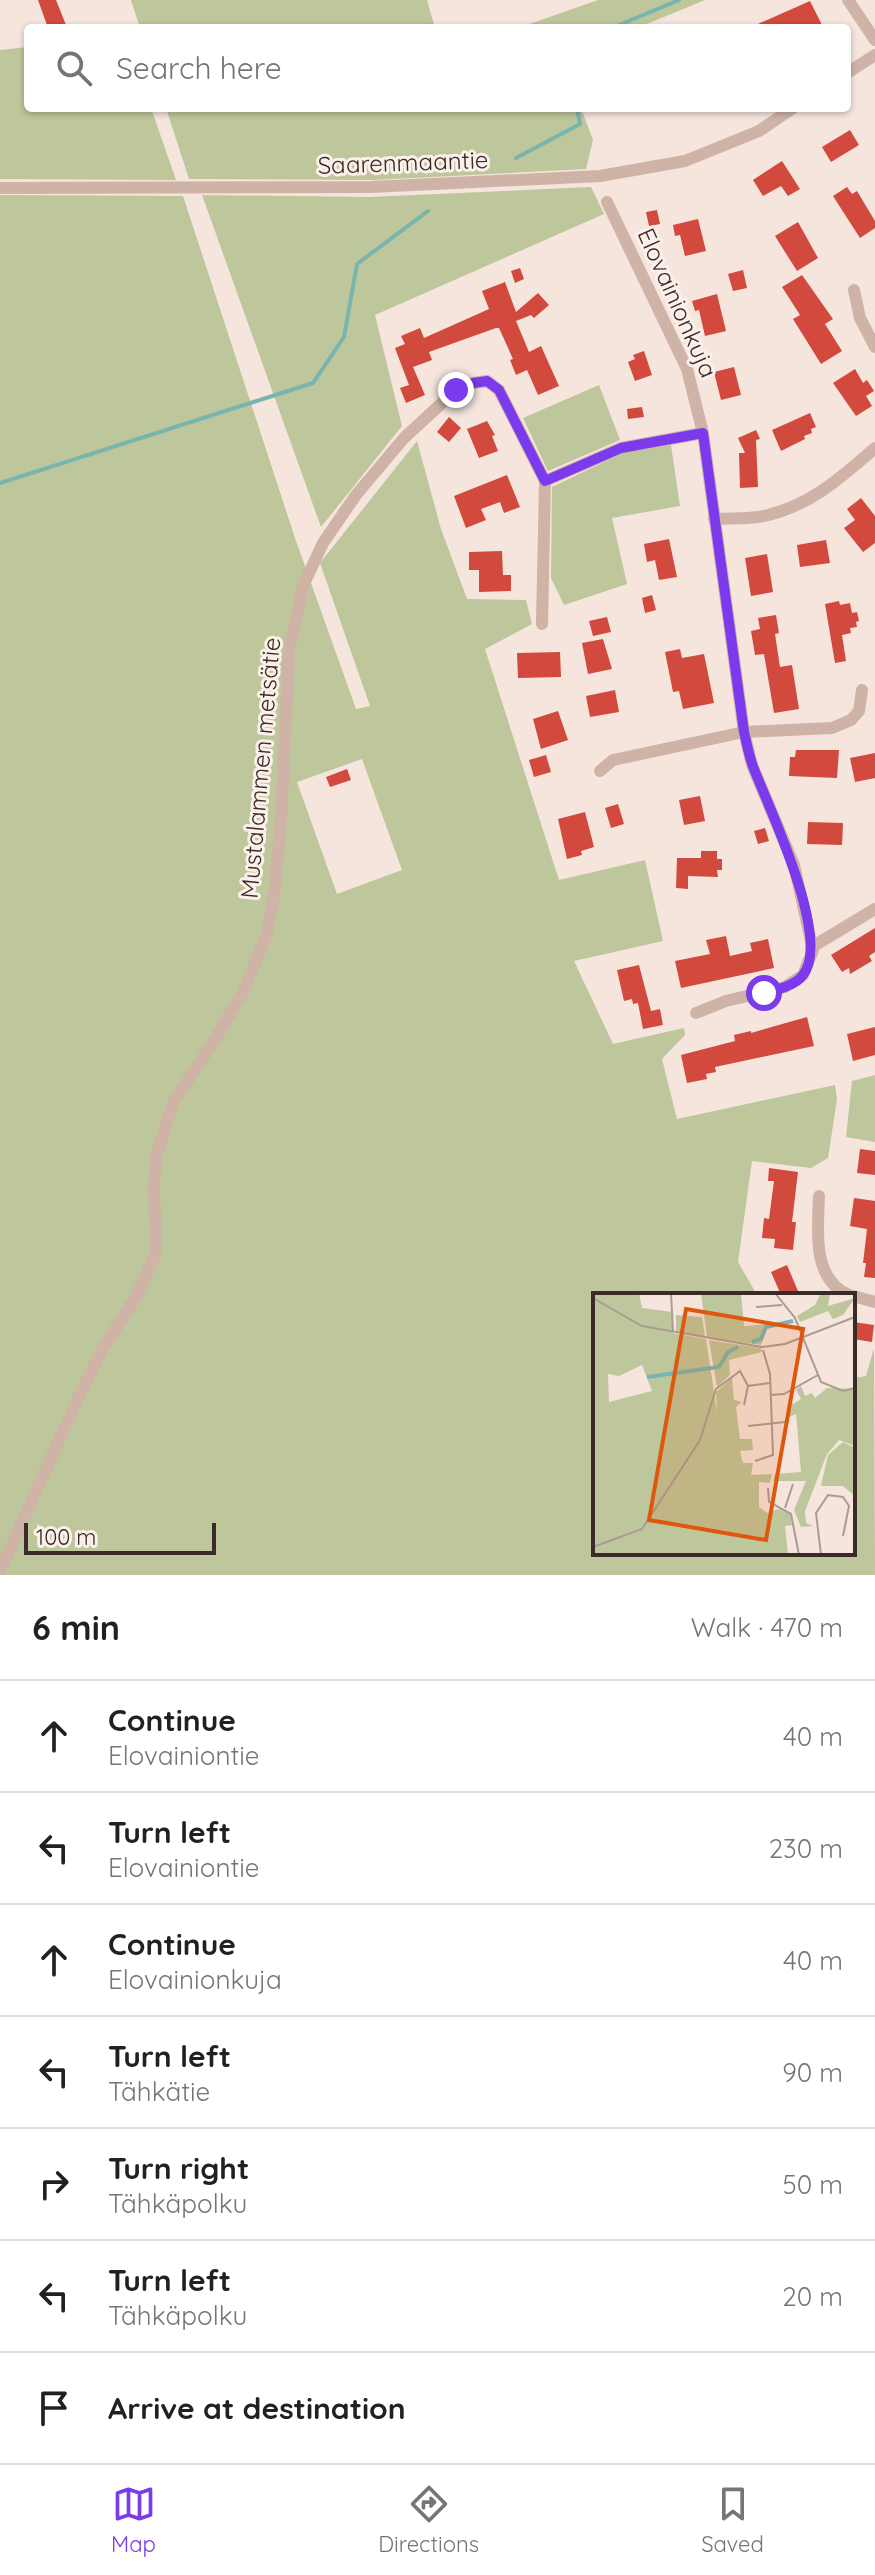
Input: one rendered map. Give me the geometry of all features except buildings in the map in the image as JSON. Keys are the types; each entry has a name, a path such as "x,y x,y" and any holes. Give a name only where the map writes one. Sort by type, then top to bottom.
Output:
{"street":[{"path":"848,0 875,40"},
{"path":"851,70 875,55"},
{"name":"Saarenmaantie","path":"0,188 371,187 600,176 685,161 759,131 787,112"},
{"name":"Elovainionkuja","path":"607,202 687,369 703,433 744,732 752,765 794,865 812,947"},
{"path":"854,290 860,318 875,347"},
{"name":"Mustalammen metsätie","path":"0,1571 80,1394 101,1352 136,1297 156,1253 156,1157 173,1103 244,990 267,934 281,821 289,651 303,586 323,543 356,495 404,438 456,390 473,383 487,381 499,390 545,481"},
{"path":"542,624 545,481 621,448 703,433"},
{"path":"714,519 759,517 801,503 845,475 875,448"},
{"path":"600,771 613,760 744,732 832,728 851,720 859,711 862,690"},
{"path":"696,1013 726,1001 785,987 803,975 812,947 875,909"},
{"path":"819,1196 818,1252 828,1277 847,1293"},
{"path":"855,1297 875,1302"}],"green space":[{"path":"131,0 427,0 434,24 139,24"},
{"path":"598,0 705,0 647,24 529,24"},
{"path":"24,47 24,112 152,112 176,180 0,179 0,50"},
{"path":"167,112 582,112 593,140 586,169 374,180 189,179"},
{"path":"591,187 604,214 375,315 402,426 321,527 202,195 370,197"},
{"path":"0,195 183,196 296,541 356,709 370,706 320,563 417,441 441,529 467,599 526,600 532,624 485,649 559,880 645,860 663,941 574,961 613,1044 684,1028 685,1035 662,1059 677,1119 835,1085 837,1099 828,1158 811,1168 752,1161 738,1262 756,1293 593,1293 593,1555 855,1555 855,1378 866,1376 874,1348 875,1575 0,1575","holes":["362,759 402,870 337,894 297,782"]},
{"path":"599,385 620,440 548,471 523,418"},
{"path":"671,445 680,506 612,518 627,584 564,605 551,578 552,487 623,453"},
{"path":"875,1075 875,1142 846,1137 852,1081"}],"waterway":[{"path":"622,24 679,0"},
{"path":"516,158 580,124 578,112"},
{"path":"0,483 313,383 344,337 357,264 428,211"}],"route":[{"path":"456,390 487,381 499,390 545,481 621,448 703,433 744,732 752,765 794,865 813,950 803,975 785,987 764,993"}]}
